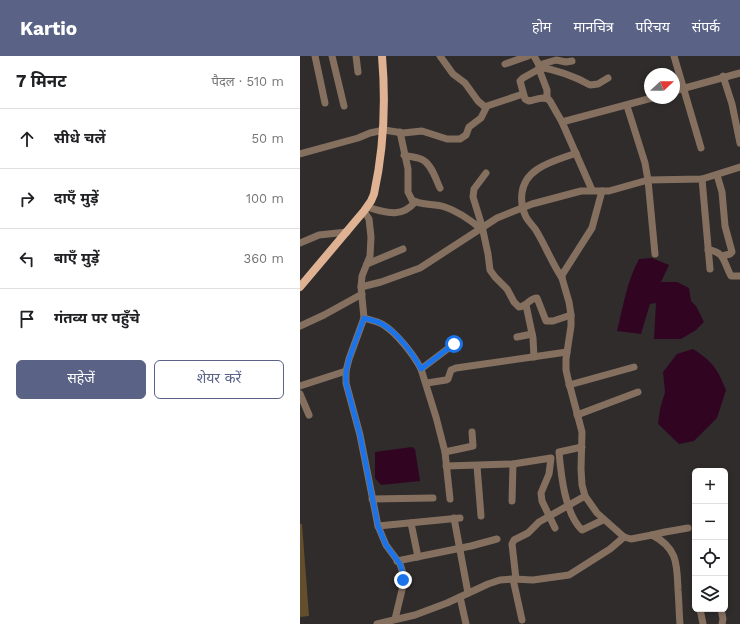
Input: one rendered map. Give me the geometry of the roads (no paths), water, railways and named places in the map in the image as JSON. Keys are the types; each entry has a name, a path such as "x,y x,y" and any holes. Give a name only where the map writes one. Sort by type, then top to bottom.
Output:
{"main road":[{"path":"300,287 366,209 371,201 376,184 384,130 382,56"}],"street":[{"path":"315,56 325,103"},
{"path":"332,56 344,106"},
{"path":"356,56 358,72"},
{"path":"440,56 453,74 465,83 478,101 485,107"},
{"path":"505,64 528,56"},
{"path":"534,56 547,90 547,98 562,122 592,190"},
{"path":"674,56 701,148"},
{"path":"547,98 526,101 520,84 521,79 539,67 556,60 566,62 572,61"},
{"path":"539,67 551,69 577,78 590,85 598,84 608,78"},
{"path":"680,89 724,76 740,73"},
{"path":"724,76 732,104 740,143"},
{"path":"300,154 384,130 400,132 422,131 447,139 460,139 466,135 469,127 480,118 485,107 497,101 523,94"},
{"path":"562,122 644,101"},
{"path":"627,106 639,141 648,180 655,254"},
{"path":"400,132 408,174 408,192 412,200 415,202 445,207 481,227"},
{"path":"576,153 542,166 528,176 523,186 522,202 528,221 537,232 562,278 569,302 571,326 566,370 582,432 581,469 582,485 585,496 590,505 603,520 624,537 631,539 688,528"},
{"path":"404,155 425,161 440,188"},
{"path":"300,326 324,315 362,290 416,270 481,227 497,218 523,208 570,194 592,190 609,191 648,180 702,179 740,167"},
{"path":"486,173 477,183 473,197 491,274 511,294 517,306 522,307 532,299 537,298 546,321 553,321 571,315"},
{"path":"717,175 722,192 725,226 732,252 732,254 722,256"},
{"path":"702,179 710,269"},
{"path":"562,278 562,275 592,228 602,191"},
{"path":"395,619 403,580 402,570 386,545 378,526 360,435 346,383 346,372 349,359 364,318 362,276 371,248 371,230 366,209 394,213 408,209 415,202"},
{"path":"300,243 319,235 347,232"},
{"path":"367,264 403,249"},
{"path":"708,250 717,251 722,256 731,276 740,276"},
{"path":"526,305 532,334 534,357"},
{"path":"364,318 382,324 389,329 407,348 421,369 445,452 450,499"},
{"path":"516,337 532,334"},
{"path":"421,369 454,344"},
{"path":"426,384 448,379 451,370 456,368 567,352"},
{"path":"569,385 634,367"},
{"path":"300,386 346,372"},
{"path":"577,415 638,392"},
{"path":"300,394 310,415"},
{"path":"445,452 473,446 472,432"},
{"path":"582,447 559,452 565,494 569,506 582,530 603,520"},
{"path":"446,466 513,464 551,458 549,474 541,492 541,497 555,528"},
{"path":"512,501 513,464"},
{"path":"477,466 481,516"},
{"path":"522,620 514,579 512,542 528,533 539,522 585,496"},
{"path":"372,499 433,498"},
{"path":"378,526 457,518 460,548 468,593"},
{"path":"410,523 418,557"},
{"path":"652,535 666,545 674,555 678,566 680,624"},
{"path":"377,624 415,615 500,580 533,580 569,575 610,549 624,537"},
{"path":"397,561 497,539"},
{"path":"460,597 466,624"},
{"path":"701,612 703,624"},
{"path":"722,612 722,624"}]}
